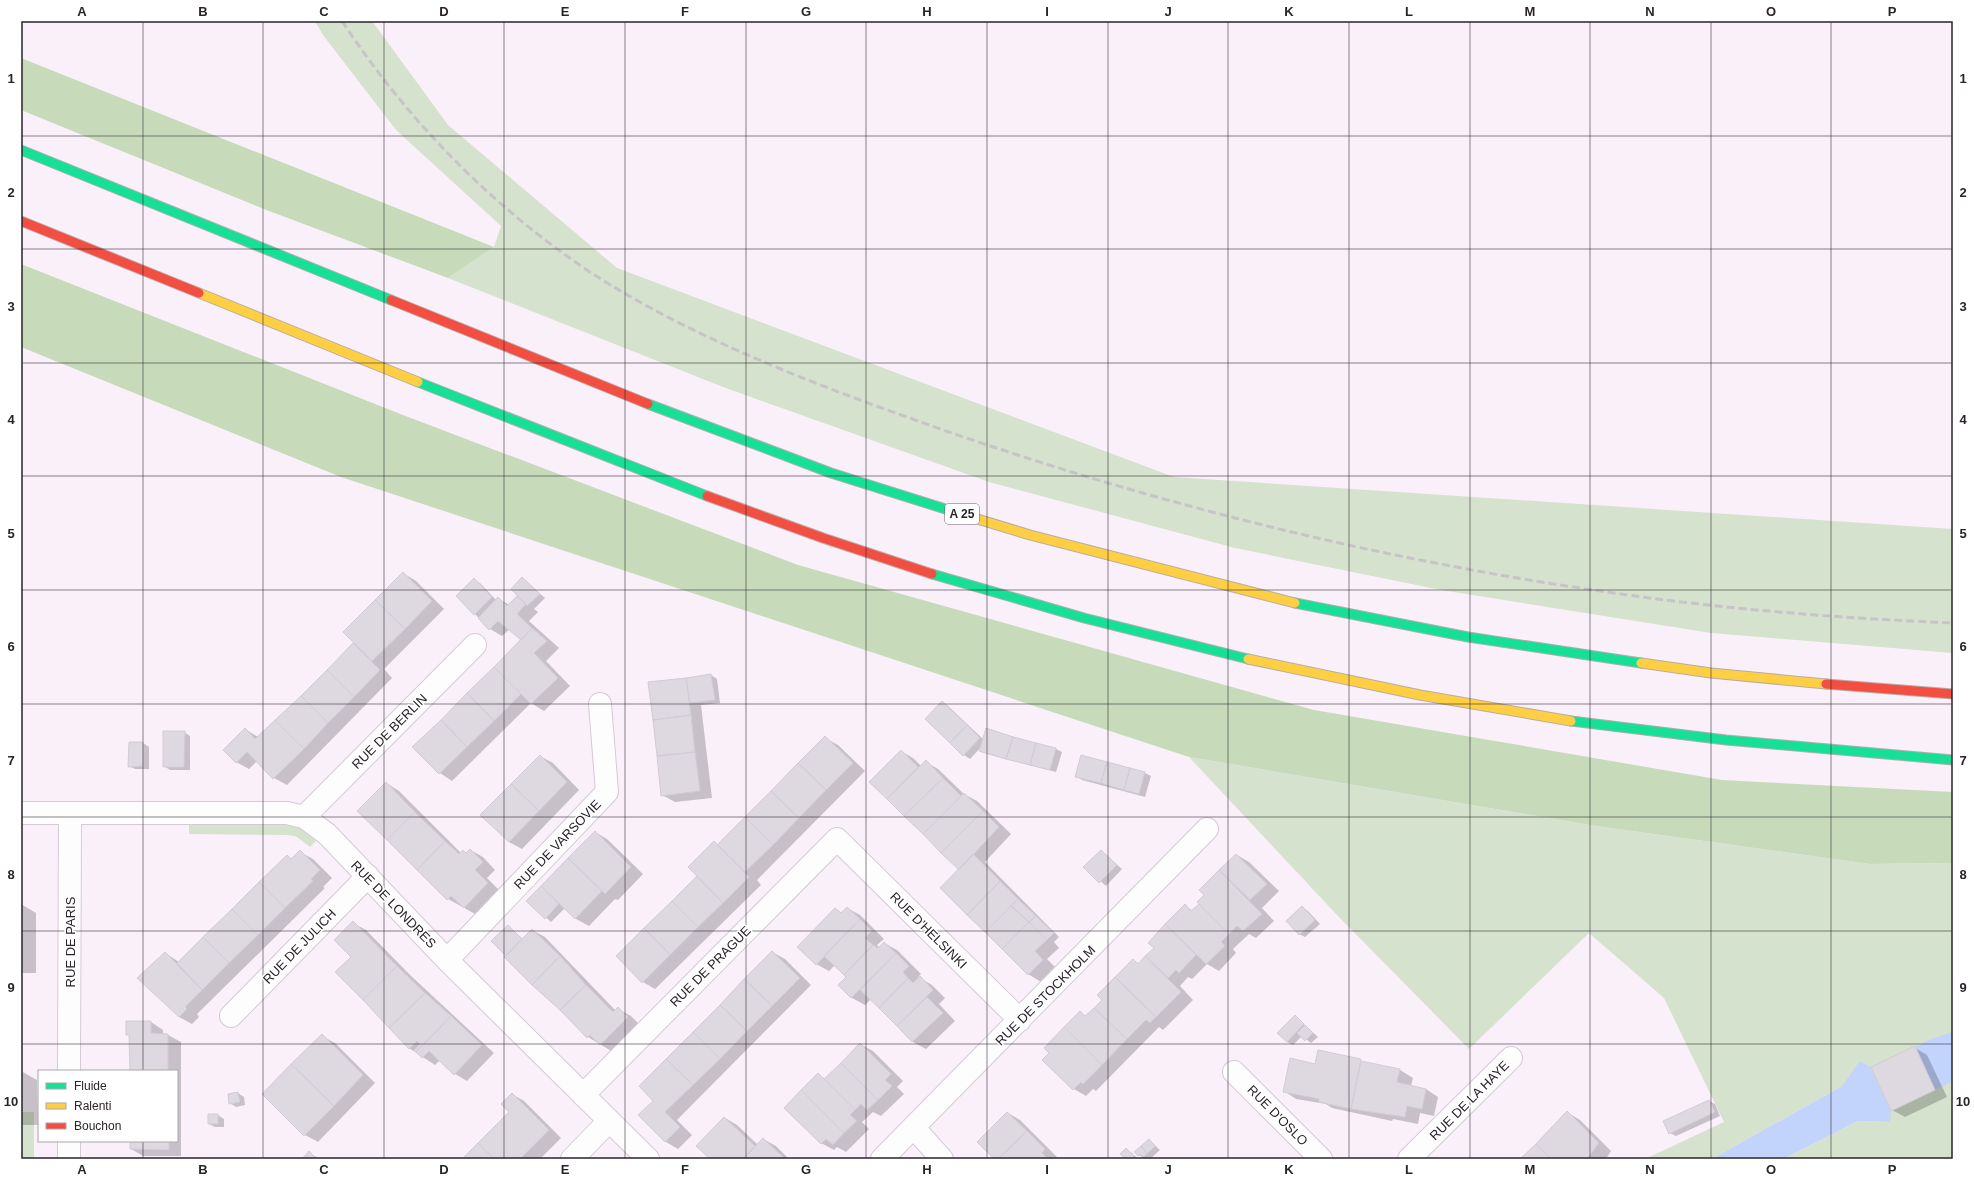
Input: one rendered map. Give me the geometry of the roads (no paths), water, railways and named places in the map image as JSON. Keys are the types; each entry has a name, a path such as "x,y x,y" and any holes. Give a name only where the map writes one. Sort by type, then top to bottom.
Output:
{"highway":[{"name":"A 25","path":"21,150 679,416 831,473 1030,535 1286,601 1468,637 1593,657 1711,673 1798,682 1953,694"},
{"path":"21,221 332,348 678,486 916,569 1000,594 1145,634 1368,685 1588,724 1734,742 1953,760"}],"street":[{"name":"RUE DE BERLIN","path":"304,817 474,645"},
{"name":"RUE DE VARSOVIE","path":"448,960 607,792 600,704"},
{"name":"RUE DE LONDRES","path":"21,813 287,813 304,817 327,834 448,960 648,1159"},
{"name":"RUE DE PARIS","path":"69,1070 70,814"},
{"name":"RUE DE STOCKHOLM","path":"882,1159 1207,829"},
{"name":"RUE D'HELSINKI","path":"837,839 1020,1020"},
{"name":"RUE DE PRAGUE","path":"583,1094 837,839"},
{"name":"RUE DE JULICH","path":"231,1016 368,876"},
{"name":"RUE DE LA HAYE","path":"1409,1159 1511,1058"},
{"name":"RUE D'OSLO","path":"1234,1072 1321,1159"},
{"path":"572,1159 610,1121"},
{"path":"914,1128 942,1159"},
{"path":"69,1142 69,1159"}],"water":[{"path":"1953,1032 1953,1081 1935,1090 1915,1047 1931,1039"},
{"path":"1860,1061 1870,1067 1891,1111 1890,1122 1858,1121 1783,1159 1712,1159 1842,1086"}],"railway":[{"path":"342,21 393,91 421,124 482,186 514,215 548,242 584,268 669,318 761,361 856,398 949,432 1111,484 1192,507 1357,547 1523,579 1650,598 1736,608 1953,623"}]}
